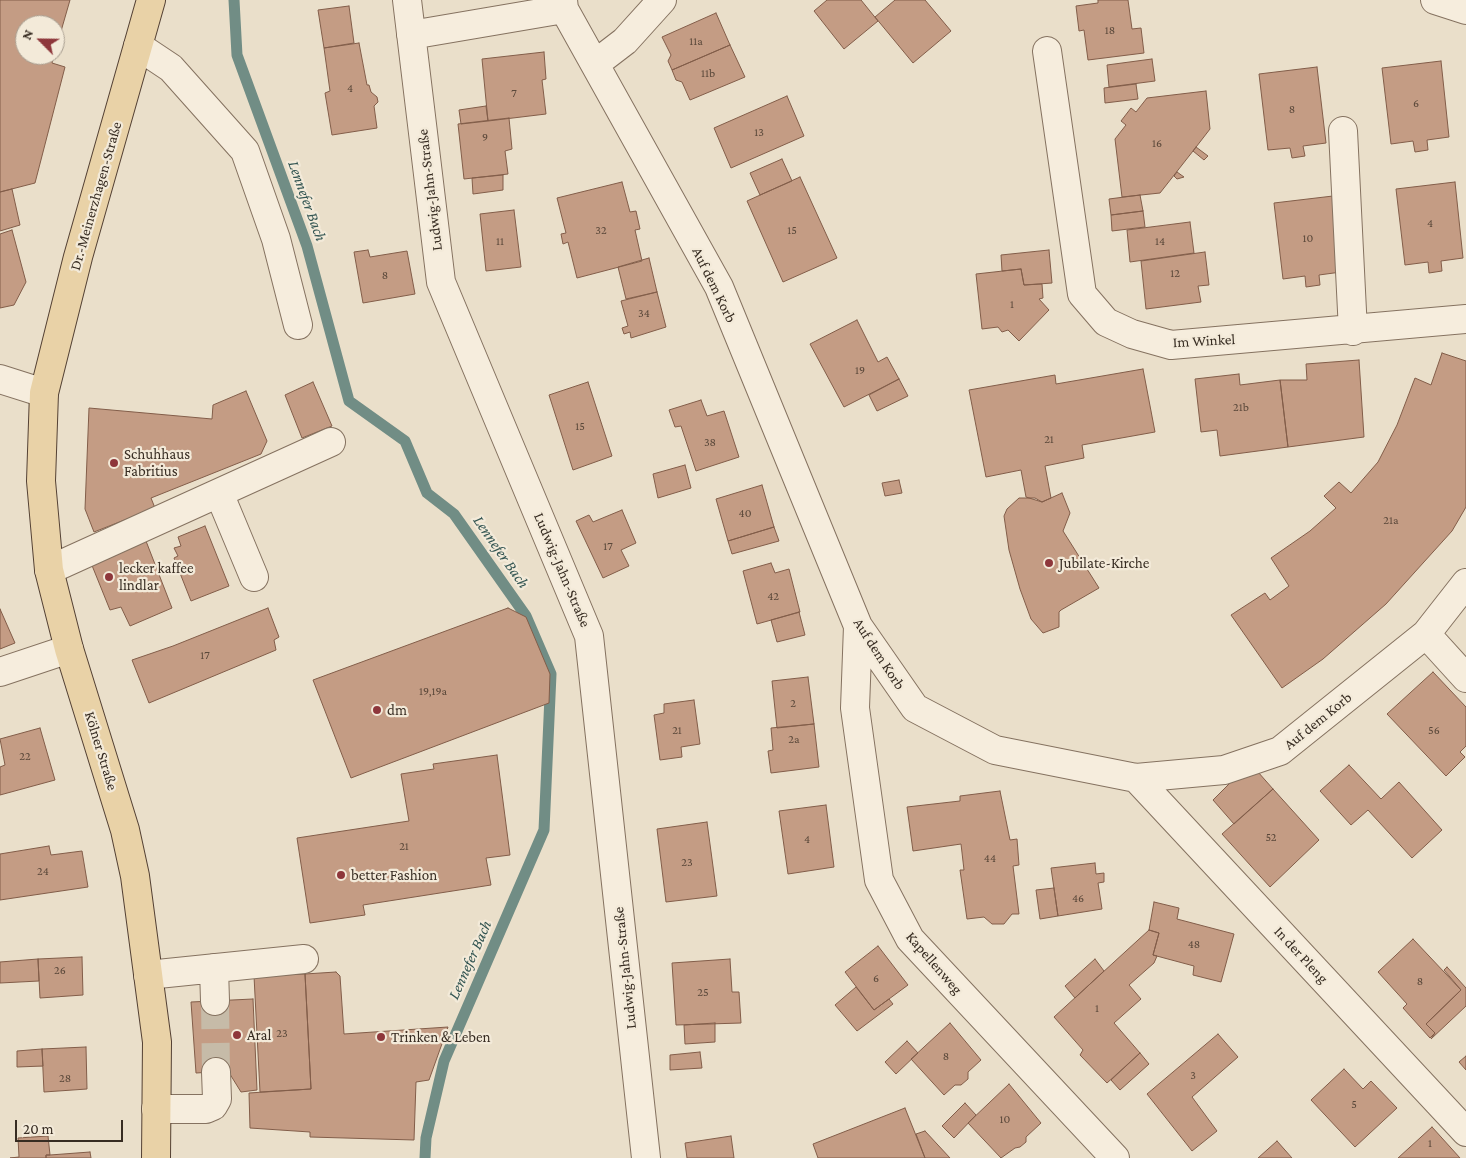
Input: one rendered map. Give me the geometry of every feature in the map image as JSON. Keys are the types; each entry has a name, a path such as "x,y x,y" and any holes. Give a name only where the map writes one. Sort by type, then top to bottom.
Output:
{"main road":[{"name":"Dr.-Meinerzhagen-Straße","path":"44,393 78,257 151,0"},
{"name":"Kölner Straße","path":"44,393 41,481 49,570 69,649 125,830 135,876 157,1042 156,1158"}],"street":[{"name":"Ludwig-Jahn-Straße","path":"406,0 441,282 589,636 646,1158"},
{"path":"595,64 625,41 662,0"},
{"path":"1435,0 1466,10"},
{"path":"411,35 564,5"},
{"name":"Auf dem Korb","path":"564,5 718,287 858,626 915,708 995,750 1136,778 1224,770 1280,751 1426,634 1466,583"},
{"path":"138,46 171,68 245,151 276,239 298,325"},
{"name":"Im Winkel","path":"1048,51 1082,294 1106,322 1132,334 1171,345 1353,331 1466,319"},
{"path":"1342,131 1353,331"},
{"path":"0,379 44,393"},
{"path":"49,570 331,442"},
{"path":"219,493 254,577"},
{"name":"Kapellenweg","path":"858,626 854,708 879,880 910,939 1115,1158"},
{"path":"1426,634 1466,678"},
{"path":"0,672 69,649"},
{"name":"In der Pleng","path":"1136,778 1466,1132"},
{"path":"148,975 304,959"},
{"path":"214,968 214,1001"},
{"path":"156,1109 206,1109 213,1106 217,1099 216,1072"}],"building":[{"path":"0,0 70,0 65,17 65,15 15,15 15,65 58,65 65,67 35,183 0,192"},
{"path":"827,0 861,0 878,21 844,49 814,11"},
{"path":"895,0 925,0 951,31 913,63 875,17"},
{"path":"1098,0 1128,0 1132,29 1141,28 1144,53 1088,60 1084,30 1079,31 1076,6 1098,3"},
{"path":"349,6 354,43 324,48 318,10"},
{"path":"716,13 730,45 672,70 668,61 671,55 662,37"},
{"path":"359,43 367,85 369,85 371,92 377,97 378,102 374,106 377,128 332,135 325,93 330,91 324,48"},
{"path":"730,45 745,77 690,100 682,82 676,80 672,70"},
{"path":"544,52 546,79 542,80 546,114 488,121 482,59"},
{"path":"1152,59 1155,81 1109,87 1107,65"},
{"path":"1441,61 1449,137 1427,140 1428,150 1415,152 1413,141 1391,144 1382,68"},
{"path":"1317,67 1326,143 1303,146 1305,156 1292,158 1290,148 1268,150 1259,74"},
{"path":"1136,84 1138,99 1105,103 1104,88"},
{"path":"1206,91 1210,129 1160,193 1122,197 1115,139 1126,125 1121,121 1131,108 1136,112 1147,98"},
{"path":"787,96 804,136 731,168 714,128"},
{"path":"486,106 488,121 461,124 459,110"},
{"path":"509,118 512,149 505,151 508,174 464,179 458,124"},
{"path":"1196,147 1208,156 1204,160 1193,151"},
{"path":"782,159 792,181 760,195 750,173"},
{"path":"1177,172 1184,177 1177,179 1174,176"},
{"path":"503,175 503,190 473,194 472,178"},
{"path":"800,177 837,258 783,282 747,201"},
{"path":"622,182 630,212 636,211 640,229 635,230 642,261 577,278 568,242 563,244 561,234 566,233 557,198"},
{"path":"1455,182 1463,258 1441,261 1442,271 1429,273 1428,262 1405,265 1396,189"},
{"path":"12,189 20,225 0,231 0,192"},
{"path":"1140,195 1143,211 1111,215 1109,199"},
{"path":"1333,196 1341,272 1319,275 1320,285 1306,287 1305,276 1283,279 1274,203"},
{"path":"514,210 521,267 486,271 480,214"},
{"path":"1143,211 1145,227 1112,231 1111,215"},
{"path":"1190,222 1194,253 1130,262 1127,230"},
{"path":"12,230 26,282 14,305 0,308 0,234"},
{"path":"368,250 370,257 407,251 415,294 363,303 354,252"},
{"path":"1049,250 1052,283 1024,285 1021,269 1002,271 1001,255"},
{"path":"1205,252 1209,285 1198,286 1201,302 1146,309 1141,261"},
{"path":"649,258 657,292 626,299 618,267"},
{"path":"1021,269 1024,285 1042,284 1043,298 1039,299 1049,310 1019,341 1008,330 1002,332 998,327 982,329 976,274"},
{"path":"657,292 666,327 631,338 630,332 624,334 622,328 628,326 621,301"},
{"path":"857,320 878,362 887,357 899,379 844,407 810,344"},
{"path":"1442,353 1466,361 1466,507 1452,531 1386,604 1323,659 1282,688 1231,615 1265,593 1270,600 1289,586 1271,558 1310,531 1336,508 1324,496 1339,482 1351,493 1378,462 1397,425 1415,378 1431,385"},
{"path":"1359,360 1364,437 1288,447 1280,380 1307,380 1306,364"},
{"path":"1143,369 1155,432 1082,445 1084,458 1045,466 1051,498 1042,502 1026,497 1021,470 986,477 969,390 1055,375 1056,384"},
{"path":"1239,374 1240,385 1280,380 1288,447 1220,456 1217,430 1201,432 1195,379"},
{"path":"899,379 908,396 877,411 869,395"},
{"path":"313,382 332,426 302,438 285,395"},
{"path":"588,382 612,456 573,470 549,395"},
{"path":"246,391 267,441 261,454 151,498 155,508 94,532 85,509 89,408 212,419 213,405"},
{"path":"701,400 707,416 724,411 739,457 696,471 681,426 675,427 669,410"},
{"path":"685,465 691,488 658,498 653,474"},
{"path":"899,480 902,493 885,496 882,483"},
{"path":"762,485 774,527 728,541 716,499"},
{"name":"Jubilate-Kirche","path":"1062,493 1070,513 1063,531 1099,588 1061,610 1059,612 1059,627 1043,633 1031,619 1020,589 1009,550 1004,516 1007,509 1019,498 1035,498 1042,502"},
{"path":"622,510 636,543 621,550 629,566 603,578 576,521 589,515 593,522"},
{"path":"205,526 229,586 191,601 174,558 178,556 174,548 181,546 178,537"},
{"path":"774,527 779,541 732,554 728,541"},
{"path":"146,541 172,608 130,626 121,607 110,610 91,563"},
{"path":"771,563 775,573 789,569 800,612 757,624 743,571"},
{"path":"268,608 279,637 274,640 276,650 149,703 132,660 173,646"},
{"path":"508,608 526,617 550,674 549,703 351,778 313,680"},
{"path":"0,609 15,643 0,649"},
{"path":"799,612 805,635 777,642 771,620"},
{"path":"1433,672 1466,707 1466,746 1460,752 1465,757 1446,776 1387,714"},
{"path":"808,677 814,724 777,728 772,681"},
{"path":"694,700 700,744 681,747 682,757 660,760 654,715 664,713 664,704"},
{"path":"814,724 819,767 771,773 768,751 773,750 771,728"},
{"path":"40,728 55,780 0,795 0,767 5,765 0,739"},
{"path":"497,755 510,855 486,858 491,885 363,905 365,915 310,923 297,838 409,821 401,774 434,769 433,764"},
{"path":"1349,765 1381,799 1399,782 1442,830 1412,858 1368,810 1351,825 1320,791"},
{"path":"1258,772 1273,789 1234,824 1213,800 1232,781"},
{"path":"1273,789 1319,840 1270,887 1222,834"},
{"path":"1000,791 1010,840 1017,839 1019,865 1013,866 1019,914 1012,914 1004,924 992,924 984,917 967,919 960,870 964,870 961,844 913,851 907,807 960,801 960,796"},
{"path":"826,805 834,867 788,874 779,811"},
{"path":"707,822 717,896 666,902 657,829"},
{"path":"49,846 51,855 82,851 88,887 0,900 0,854"},
{"path":"1095,863 1096,874 1104,873 1104,882 1098,883 1102,909 1058,916 1051,868"},
{"path":"1054,888 1058,916 1040,919 1036,890"},
{"path":"1154,902 1179,908 1177,919 1234,934 1221,982 1193,975 1194,966 1153,955 1159,933 1149,930"},
{"path":"1149,930 1159,933 1153,955 1157,956 1154,963 1129,985 1141,999 1114,1023 1140,1053 1107,1083 1080,1055 1083,1050 1054,1017"},
{"path":"1413,939 1461,990 1426,1024 1435,1033 1430,1038 1403,1008 1407,1004 1378,972"},
{"path":"878,946 908,985 874,1010 845,972"},
{"path":"82,957 83,995 40,998 38,959"},
{"path":"38,959 39,981 0,983 0,962"},
{"path":"730,959 732,992 739,992 741,1023 676,1025 672,963"},
{"path":"1095,959 1104,971 1075,998 1065,986"},
{"path":"1447,967 1466,988 1466,1006 1431,1039 1435,1033 1426,1024 1461,990 1444,970"},
{"path":"336,972 340,976 344,1034 448,1027 429,1080 416,1082 414,1140 310,1137 310,1132 250,1128 249,1093 311,1089 305,974"},
{"path":"305,974 311,1089 260,1092 254,976"},
{"path":"856,987 874,1010 889,999 893,1004 857,1031 835,1005"},
{"path":"253,999 257,1090 241,1092 228,1071 196,1073 191,1002"},
{"path":"715,1023 715,1042 685,1044 684,1025"},
{"path":"950,1023 981,1060 968,1072 968,1079 961,1085 955,1085 944,1095 911,1059"},
{"path":"1218,1034 1238,1057 1192,1097 1217,1131 1192,1151 1147,1094"},
{"path":"907,1041 918,1053 896,1074 885,1062"},
{"path":"86,1047 87,1089 44,1092 42,1049"},
{"path":"42,1049 43,1066 17,1067 17,1051"},
{"path":"700,1052 702,1068 670,1070 670,1055"},
{"path":"1140,1053 1149,1064 1120,1090 1111,1080"},
{"path":"1466,1056 1466,1070 1459,1062"},
{"path":"1344,1069 1363,1089 1371,1081 1397,1108 1355,1147 1311,1100"},
{"path":"1009,1084 1041,1123 1026,1137 1026,1142 1001,1158 968,1123"},
{"path":"965,1103 976,1115 954,1138 942,1126"},
{"path":"905,1108 925,1158 818,1158 813,1144"},
{"path":"1432,1127 1460,1158 1398,1158"},
{"path":"925,1131 950,1158 925,1158 916,1134"},
{"path":"48,1136 50,1155 46,1155 46,1158 10,1158 19,1157 18,1138"},
{"path":"731,1136 734,1158 687,1158 685,1143"},
{"path":"1277,1141 1292,1158 1258,1158"},
{"path":"90,1152 91,1158 46,1158 46,1155"}],"waterway":[{"name":"Lennefer Bach","path":"234,0 237,55 307,246 349,401 405,441 427,493 454,514 526,616 551,674 544,830 444,1061 426,1138 425,1158"}],"tunnel":[{"path":"215,1001 216,1072"}],"place":[{"name":"Schuhhaus Fabritius","path":"114,463"},
{"name":"Jubilate-Kirche","path":"1049,563"},
{"name":"lecker kaffee lindlar","path":"109,577"},
{"name":"dm","path":"377,710"},
{"name":"better Fashion","path":"341,875"},
{"name":"Aral","path":"237,1035"},
{"name":"Trinken & Leben","path":"381,1037"}]}
